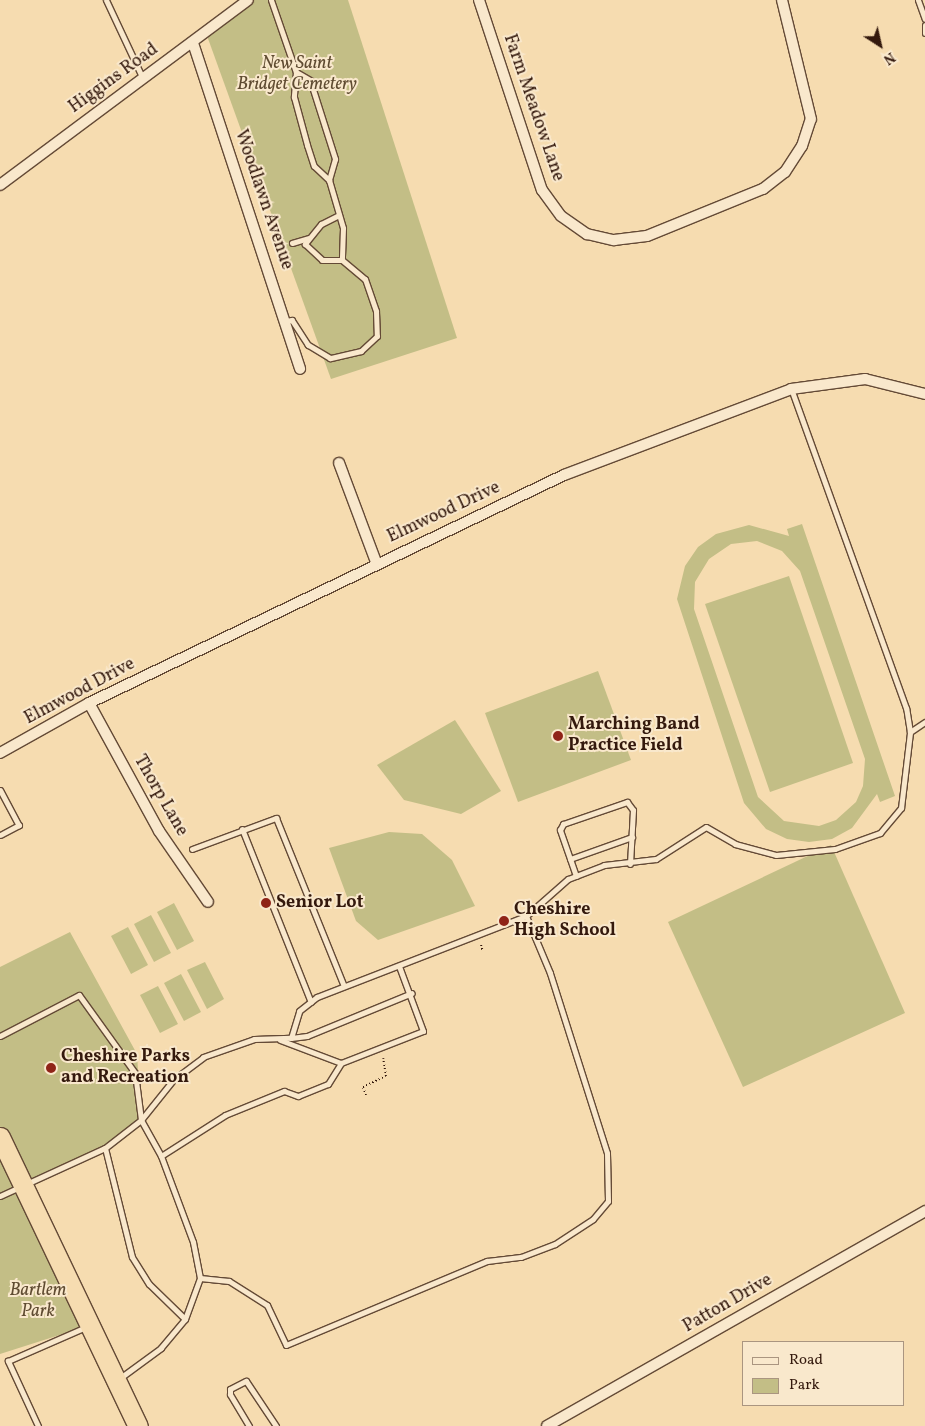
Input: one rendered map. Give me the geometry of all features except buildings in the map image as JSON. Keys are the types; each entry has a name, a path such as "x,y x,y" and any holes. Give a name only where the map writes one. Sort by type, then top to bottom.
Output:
{"highway":[{"path":"0,1136 25,1184 138,1426"}],"street":[{"name":"Farm Meadow Lane","path":"479,0 542,190 561,216 587,234 614,240 647,236 763,189 785,172 802,146 811,119 782,0"},
{"name":"Higgins Road","path":"0,185 246,1"},
{"name":"Woodlawn Avenue","path":"193,42 286,322 300,370"},
{"name":"Elmwood Drive","path":"0,753 89,704 376,562 564,475 791,388 865,379 925,394"},
{"path":"340,463 376,562"},
{"name":"Thorp Lane","path":"89,704 159,831 208,902"},
{"name":"Patton Drive","path":"547,1426 925,1211"}],"lane":[{"path":"106,0 143,78"},
{"path":"271,0 296,72 310,80 335,159 329,180"},
{"path":"918,0 925,19"},
{"path":"925,25 925,33"},
{"path":"296,72 292,78 300,124 314,166 329,180 339,215 342,260"},
{"path":"286,322 292,320 308,345 330,358 350,356 370,346 377,336 372,296 365,279 342,260 322,260 305,244 321,224 339,215"},
{"path":"292,243 308,238"},
{"path":"291,1038 298,1011 310,1002 344,986 526,916 576,876 604,865 630,864 656,859 706,828 735,844 776,855 835,849 880,833 901,808 910,732 906,708 791,388"},
{"path":"910,732 925,722"},
{"path":"0,790 19,825 0,835"},
{"path":"576,876 560,830 563,824 623,802 633,810 630,864"},
{"path":"192,849 269,818 280,824 344,986"},
{"path":"242,829 310,1002"},
{"path":"570,859 632,837"},
{"path":"200,1278 229,1281 267,1305 286,1345 487,1260 521,1257 555,1244 593,1219 608,1201 607,1153 550,973 526,916"},
{"path":"161,1156 225,1115 284,1091 298,1096 328,1084 341,1063 423,1031 412,994 399,966"},
{"path":"0,1196 105,1148 141,1120 173,1080 203,1057 254,1040 307,1036 412,994"},
{"path":"0,1036 79,995 135,1073 141,1120 161,1156 193,1242 200,1278 185,1319 161,1348 118,1380"},
{"path":"277,1039 341,1063"},
{"path":"105,1148 132,1256 149,1284 185,1319"},
{"path":"38,1426 8,1361 91,1325"},
{"path":"249,1426 230,1394 230,1389 246,1381 276,1426"}],"path":[{"path":"481,945 482,952"},
{"path":"366,1095 363,1087 386,1076 383,1058"}],"green space":[{"name":"New Saint Bridget Cemetery","path":"247,0 348,0 457,338 331,379 206,33"},
{"path":"802,524 895,796 880,802 877,794 852,828 832,839 809,842 787,839 766,829 744,803 677,599 685,566 698,547 716,534 749,525 789,536 787,529","holes":["757,541 782,551 800,571 865,759 863,786 856,802 836,820 819,826 784,821 758,797 694,609 695,582 709,559 731,544"]},
{"path":"789,576 853,763 770,792 705,604"},
{"name":"Marching Band Practice Field","path":"598,671 631,760 518,802 485,713"},
{"path":"455,720 501,791 461,814 404,800 377,765"},
{"path":"389,832 422,834 452,860 475,906 378,940 356,921 329,848"},
{"path":"831,845 905,1013 743,1087 668,922"},
{"path":"174,903 194,941 177,950 157,912"},
{"path":"151,915 171,953 154,962 134,924"},
{"path":"128,927 148,965 131,974 111,936"},
{"name":"Bartlem Park","path":"70,932 137,1054 141,1120 105,1148 25,1184 91,1325 0,1354 0,967"},
{"path":"205,962 224,999 207,1009 187,970"},
{"path":"181,974 201,1012 184,1021 164,983"},
{"path":"158,986 178,1024 160,1033 140,995"}],"place":[{"name":"Marching Band Practice Field","path":"558,736"},
{"name":"Senior Lot","path":"266,903"},
{"name":"Cheshire High School","path":"504,921"},
{"name":"Cheshire Parks and Recreation","path":"51,1068"}]}
